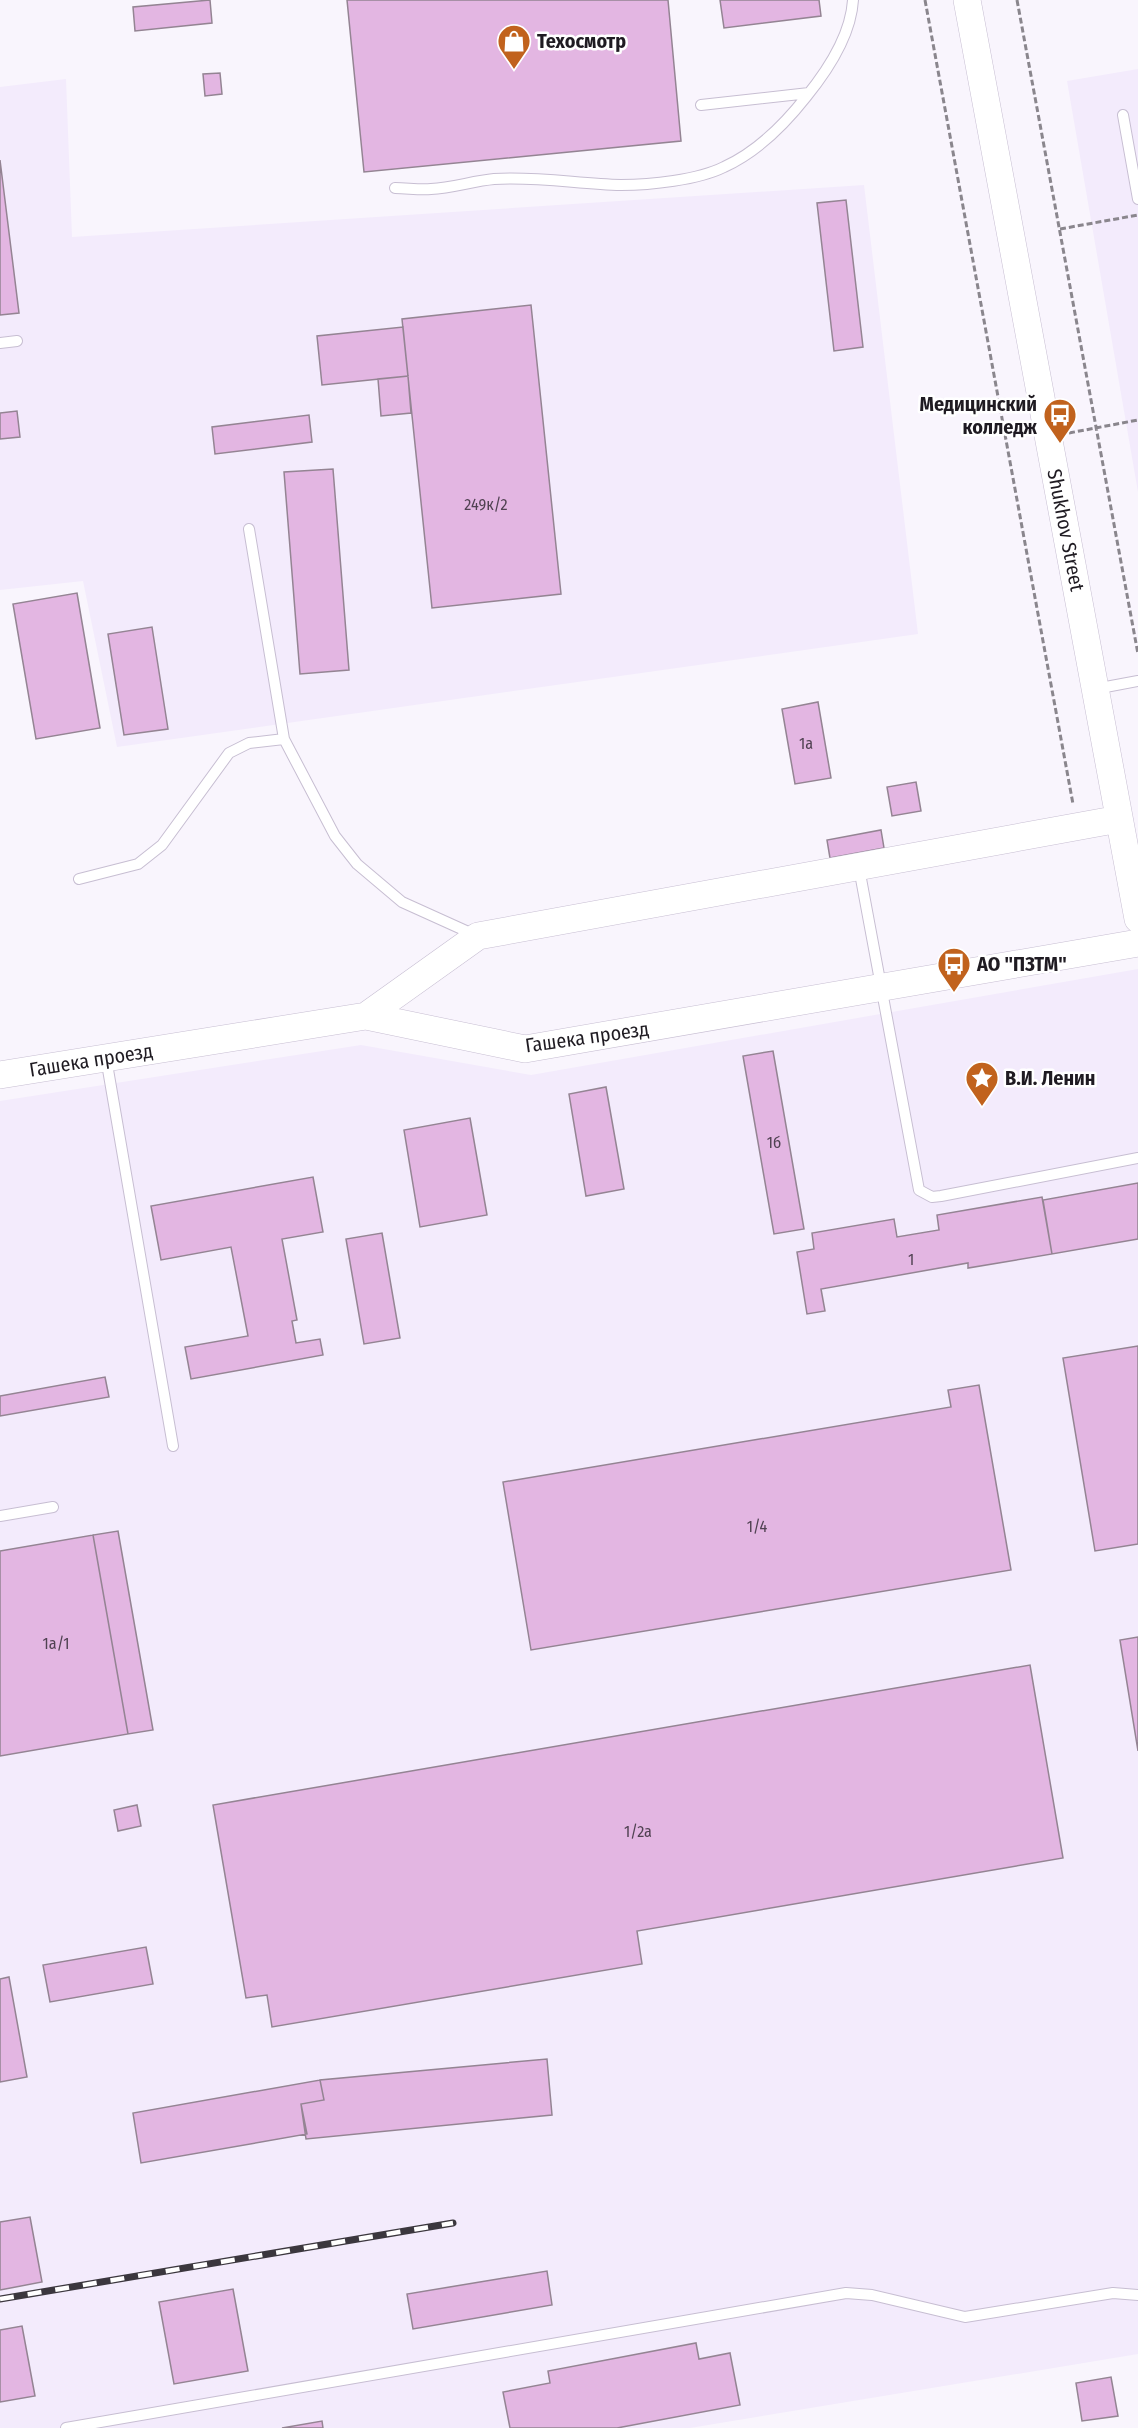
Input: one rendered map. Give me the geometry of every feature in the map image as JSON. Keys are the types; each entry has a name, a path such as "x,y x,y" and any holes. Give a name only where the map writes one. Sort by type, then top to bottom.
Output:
{"street":[{"name":"Shukhov Street","path":"968,0 1138,919"},
{"path":"366,1016 478,936 1119,819"},
{"name":"Гашека проезд","path":"0,1075 366,1016 525,1050 1138,944"}],"lane":[{"path":"395,188 431,189 493,179 571,180 621,184 670,182 723,168 753,150 785,123 830,66 853,9 853,0"},
{"path":"701,105 809,93"},
{"path":"1123,115 1138,199"},
{"path":"0,343 17,341"},
{"path":"249,529 284,739 335,836 357,864 402,902 478,936"},
{"path":"1095,689 1138,681"},
{"path":"79,879 138,864 162,845 229,753 249,743 284,739"},
{"path":"859,868 919,1190 925,1194 941,1196 1138,1158"},
{"path":"106,1058 173,1446"},
{"path":"0,1516 53,1507"},
{"path":"66,2428 846,2293 872,2295 965,2317 1113,2293 1138,2295"}],"path":[{"path":"926,0 1077,828"},
{"path":"1017,0 1138,654"},
{"path":"1060,229 1138,215"},
{"path":"1048,437 1138,420"}],"shaded area":[{"path":"1138,69 1138,492 1067,81"},
{"path":"66,79 72,237 864,185 918,634 117,747 83,581 0,590 0,87"},
{"path":"1138,969 1138,2354 690,2428 0,2428 0,1101 361,1045 531,1075"}],"building":[{"path":"210,0 212,23 135,31 133,7"},
{"name":"Техосмотр","path":"347,0 668,0 681,141 364,172"},
{"path":"720,0 819,0 821,16 724,28"},
{"path":"220,73 222,94 205,96 203,74"},
{"path":"0,160 19,313 0,315"},
{"path":"846,200 863,347 834,351 817,203"},
{"path":"531,305 561,594 432,608 402,319"},
{"path":"403,327 408,376 322,385 317,336"},
{"path":"408,376 411,413 381,416 378,379"},
{"path":"17,411 20,437 0,439 0,413"},
{"path":"309,415 312,442 215,454 212,427"},
{"path":"333,469 349,670 300,674 284,472"},
{"path":"77,593 100,728 36,739 13,604"},
{"path":"152,627 168,729 124,735 108,634"},
{"path":"818,702 831,778 795,784 782,709"},
{"path":"916,782 921,811 892,816 887,787"},
{"path":"881,830 884,848 830,858 827,840"},
{"path":"773,1051 804,1229 774,1234 743,1056"},
{"path":"606,1087 624,1189 586,1196 569,1094"},
{"path":"470,1118 487,1215 420,1227 404,1130"},
{"path":"313,1177 323,1232 282,1239 297,1320 292,1321 296,1343 320,1339 323,1355 191,1379 185,1347 248,1336 231,1247 161,1260 151,1206"},
{"path":"1138,1183 1138,1239 1052,1254 1043,1200"},
{"path":"1042,1197 1052,1254 968,1268 968,1263 821,1289 825,1311 807,1314 797,1252 814,1249 812,1233 894,1219 897,1237 939,1230 937,1215"},
{"path":"382,1233 400,1338 364,1344 346,1239"},
{"path":"1138,1346 1138,1544 1095,1551 1063,1358"},
{"path":"105,1377 109,1397 0,1416 0,1396"},
{"path":"979,1385 1011,1570 531,1650 503,1482 951,1407 948,1390"},
{"path":"118,1531 153,1730 128,1734 93,1535"},
{"path":"93,1535 128,1734 0,1756 0,1551"},
{"path":"1138,1637 1138,1751 1120,1640"},
{"path":"1030,1665 1063,1858 637,1931 642,1964 272,2027 267,1995 246,1998 213,1805"},
{"path":"137,1805 141,1826 118,1831 114,1810"},
{"path":"146,1947 153,1984 50,2002 43,1965"},
{"path":"9,1977 27,2077 0,2082 0,1979"},
{"path":"547,2059 552,2115 306,2139 301,2104 324,2100 320,2080"},
{"path":"320,2080 324,2100 301,2104 307,2134 141,2163 133,2113"},
{"path":"30,2217 42,2282 0,2290 0,2222"},
{"path":"547,2271 552,2305 413,2329 407,2294"},
{"path":"233,2289 248,2371 174,2384 159,2302"},
{"path":"22,2326 35,2396 0,2402 0,2330"},
{"path":"696,2343 699,2359 730,2353 740,2405 617,2428 510,2428 503,2392 550,2383 548,2371"},
{"path":"1111,2377 1118,2416 1082,2421 1076,2383"},
{"path":"322,2421 323,2428 282,2428"}],"railway":[{"path":"0,2299 453,2223"}],"place":[{"name":"Техосмотр","path":"514,70"},
{"name":"Медицинский колледж","path":"1060,444"},
{"name":"АО \"ПЗТМ\"","path":"954,993"},
{"name":"В.И. Ленин","path":"982,1107"}]}
